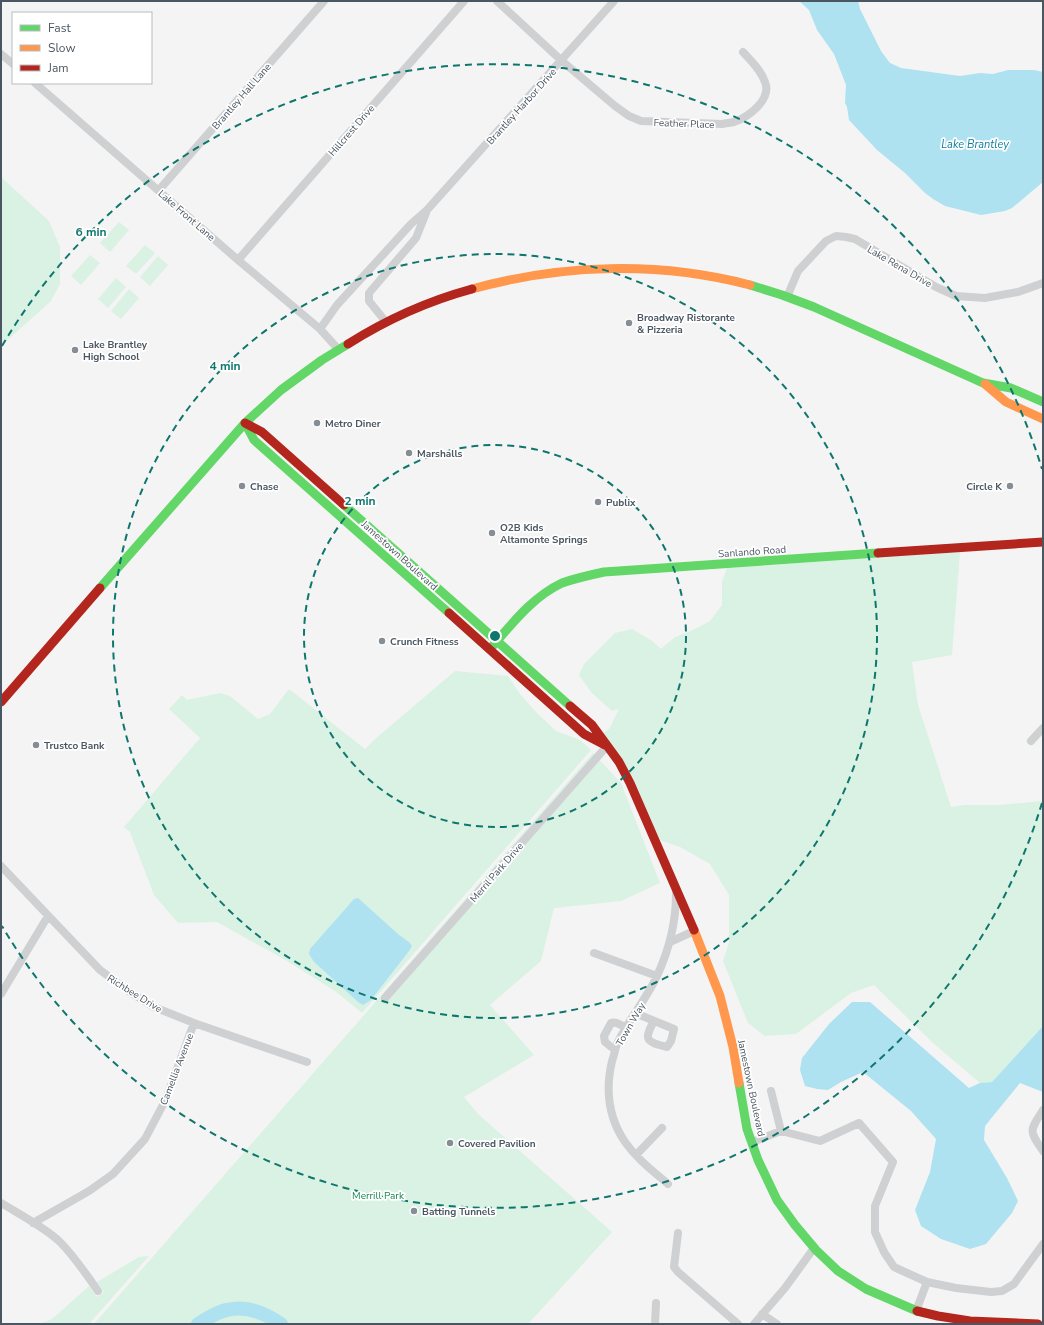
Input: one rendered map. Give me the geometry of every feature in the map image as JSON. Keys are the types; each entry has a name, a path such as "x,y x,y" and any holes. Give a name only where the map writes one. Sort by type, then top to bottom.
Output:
{"street":[{"name":"Brantley Hall Lane","path":"159,190 324,1"},
{"name":"Hillcrest Drive","path":"238,260 464,1"},
{"name":"Feather Place","path":"497,1 562,61 616,106 629,116 642,121 722,124 734,122 745,117 758,106 764,98 766,83 762,73 743,52"},
{"name":"Brantley Harbor Drive","path":"320,329 337,305 411,224 427,210 562,61 614,1"},
{"path":"1,54 12,63"},
{"name":"Lake Front Lane","path":"36,84 238,260 320,329 338,349"},
{"name":"Brantley Harbor Drive","path":"386,322 369,301 368,293 416,238 427,210"},
{"name":"Lake Rena Drive","path":"787,297 798,271 826,241 836,236 846,236 854,239 936,287 956,296 985,298 1018,292 1043,283"},
{"path":"2,698 245,423 280,391 338,349 386,322 444,297 489,284 545,272 596,268 663,270 698,274 747,284 827,312 983,383 1011,388 1043,402"},
{"path":"983,383 1006,402 1043,419"},
{"name":"Jamestown Boulevard","path":"245,423 262,432 592,725 619,762 633,790 694,931 720,996 733,1048 747,1129 758,1160 777,1200 814,1248 838,1271 866,1289 916,1311 970,1321 1037,1324"},
{"name":"Jamestown Boulevard","path":"245,423 254,440 584,734 607,746"},
{"name":"Sanlando Road","path":"490,649 537,598 557,586 578,578 604,572 1043,542"},
{"path":"1032,741 1043,728"},
{"name":"Merril Park Drive","path":"385,998 607,746"},
{"name":"Richbee Drive","path":"1,866 100,970 130,992 154,1007 194,1023 307,1062"},
{"name":"Town Way","path":"668,1184 641,1161 625,1142 613,1121 608,1095 611,1068 617,1045 635,1013 648,994 657,976 670,942 676,909 676,890"},
{"path":"1,994 48,916"},
{"path":"670,942 694,931"},
{"path":"594,953 657,976"},
{"path":"635,1013 674,1029 671,1041 667,1046 650,1041 647,1037 647,1034 654,1021"},
{"path":"616,1050 605,1042 604,1036 613,1022 626,1028"},
{"name":"Camellia Avenue","path":"33,1223 89,1191 113,1174 145,1139 166,1100 194,1023"},
{"path":"771,1092 781,1132"},
{"path":"1043,1110 1032,1127 1032,1134 1043,1152"},
{"path":"752,1142 781,1132 820,1141 859,1123 893,1162 875,1206 875,1232 884,1252 894,1267 927,1282 991,1292 1002,1291 1014,1284 1043,1244"},
{"path":"636,1155 662,1128"},
{"path":"1,1204 59,1241 74,1257 98,1291"},
{"path":"678,1233 674,1267 738,1324"},
{"path":"754,1324 785,1288 814,1248"},
{"path":"916,1311 927,1282"},
{"path":"655,1324 656,1303"},
{"path":"762,1314 777,1324"}],"green space":[{"path":"1,177 49,221 60,247 60,284 51,301 1,346"},
{"path":"119,222 129,230 110,252 100,243"},
{"path":"145,245 155,253 136,274 126,266"},
{"path":"90,255 100,263 81,285 71,276"},
{"path":"158,256 168,265 150,286 140,277"},
{"path":"116,278 126,287 108,308 98,299"},
{"path":"129,289 139,298 121,319 111,311"},
{"path":"960,552 952,655 912,662 918,705 951,807 1043,801 1043,1026 992,1082 980,1083 933,1043 874,985 851,993 796,1034 765,1036 748,1023 723,961 729,942 729,895 710,864 680,847 660,840 603,733 609,729 619,709 612,711 591,692 579,675 584,664 615,633 632,629 651,640 661,649 675,637 710,621 722,605 722,582 727,568"},
{"path":"455,671 508,676 520,694 556,731 580,740 591,750 362,1013 335,991 287,961 217,922 178,923 154,895 130,832 124,827 200,738 169,709 182,695 187,700 220,693 230,696 258,719 270,714 289,689 365,749","holes":["398,934 409,942 363,1005 314,962"]},
{"name":"Merrill Park","path":"593,753 621,783 660,883 621,901 554,908 541,961 490,1005 534,1055 464,1097 478,1114 612,1232 528,1324 287,1324 252,1305 227,1307 191,1324 94,1324"},
{"path":"149,1256 89,1324 38,1324 52,1319 89,1286 97,1297 104,1292 97,1282 139,1257"},
{"path":"251,1308 279,1324 199,1324 227,1310"}],"water":[{"name":"Lake Brantley","path":"799,1 858,1 860,9 881,51 890,63 901,68 960,76 980,73 993,74 1008,70 1034,70 1043,72 1043,182 1012,208 1005,211 981,215 945,206 933,199 877,150 849,120 845,103 846,85 834,54 817,30 809,10"},
{"path":"358,898 412,946 371,1000 363,1005 314,962 309,954 310,949 354,899"},
{"path":"852,1002 870,1002 969,1088 980,1083 992,1082 1043,1026 1043,1092 1020,1083 985,1126 984,1140 1007,1178 1018,1201 1012,1213 986,1244 970,1249 941,1239 921,1226 915,1210 930,1172 936,1139 911,1111 863,1072 828,1090 805,1086 800,1070 802,1058 829,1024"}],"waterway":[{"path":"198,1324 219,1312 234,1309 248,1309 262,1313 281,1324"}],"traffic: fast":[{"path":"750,285 814,307 983,383 1011,388 1043,402"},
{"path":"100,588 245,423 281,390 322,360 348,344"},
{"path":"245,423 254,440 449,613"},
{"path":"344,505 570,706"},
{"path":"490,649 514,621 541,596 562,583 583,577 604,572 878,553"},
{"path":"739,1083 747,1129 758,1160 777,1200 795,1225 816,1250 838,1271 866,1289 917,1311"}],"traffic: slow":[{"path":"472,289 541,274 576,270 611,269 646,269 681,272 716,277 750,285"},
{"path":"985,384 1006,402 1043,419"},
{"path":"694,930 720,996 733,1047 739,1083"}],"traffic: jam":[{"path":"348,344 392,319 423,305 472,289"},
{"path":"245,423 262,432 344,505"},
{"path":"878,553 1043,542"},
{"path":"1,702 100,588"},
{"path":"449,613 584,734 605,745"},
{"path":"570,706 592,725 619,762 630,783 694,930"},
{"path":"917,1311 970,1321 1038,1324"}],"place":[{"name":"Broadway Ristorante & Pizzeria","path":"629,323"},
{"name":"Lake Brantley High School","path":"75,350"},
{"name":"Metro Diner","path":"317,423"},
{"name":"Marshalls","path":"409,453"},
{"name":"Chase","path":"242,486"},
{"name":"Circle K","path":"1010,486"},
{"name":"Publix","path":"598,502"},
{"name":"O2B Kids Altamonte Springs","path":"492,533"},
{"name":"Crunch Fitness","path":"382,641"},
{"name":"Trustco Bank","path":"36,745"},
{"name":"Covered Pavilion","path":"450,1143"},
{"name":"Batting Tunnels","path":"414,1211"}]}
